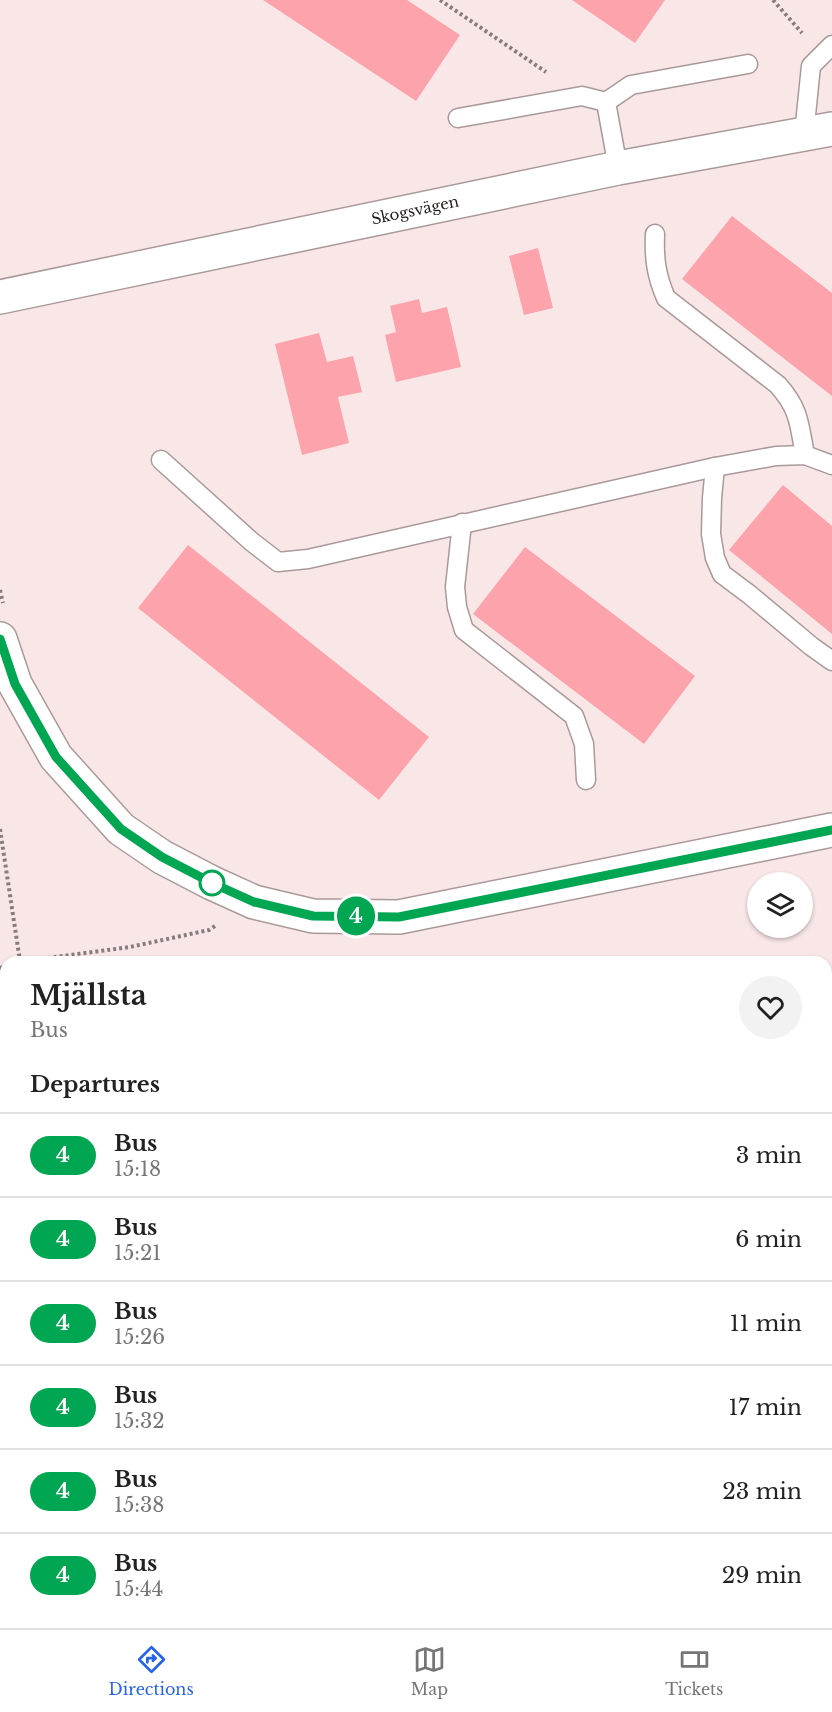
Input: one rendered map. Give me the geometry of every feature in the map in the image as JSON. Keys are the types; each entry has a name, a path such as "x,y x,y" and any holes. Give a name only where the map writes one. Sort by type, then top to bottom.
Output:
{"street":[{"name":"Skogsvägen","path":"0,297 618,168 818,131"},
{"path":"0,639 15,684 56,757 121,829 162,857 212,883 254,902 313,916 399,917 832,830"}],"lane":[{"path":"818,131 811,66 827,50"},
{"path":"458,118 582,96 606,102 631,85 748,63"},
{"path":"606,102 618,168"},
{"path":"655,234 654,254 658,278 666,298 778,385 790,398 797,413 805,455"},
{"path":"161,460 252,542 278,561 308,559 715,467 776,456 805,455 832,465"},
{"path":"715,467 711,534 715,558 722,574 832,661"},
{"path":"462,523 456,587 457,607 464,630 574,716 584,744 586,780"}],"path":[{"path":"440,0 582,96"},
{"path":"773,0 827,50"},
{"path":"0,829 18,956"},
{"path":"59,956 130,947 209,930 254,902"}],"building":[{"path":"263,0 407,0 460,35 416,101"},
{"path":"572,0 665,0 635,43"},
{"path":"732,216 832,293 832,396 682,279"},
{"path":"538,248 553,308 524,315 509,256"},
{"path":"419,299 422,313 447,307 461,367 396,382 385,335 396,332 390,306"},
{"path":"319,333 327,362 353,356 362,392 338,397 349,443 302,455 275,344"},
{"path":"783,485 832,526 832,634 729,550"},
{"path":"188,545 429,737 379,800 138,608"},
{"path":"525,547 695,676 644,744 473,614"}],"bus line":[{"name":"4","path":"0,639 15,684 56,757 121,829 162,857 212,883 254,902 313,916 399,917 832,830"}]}
